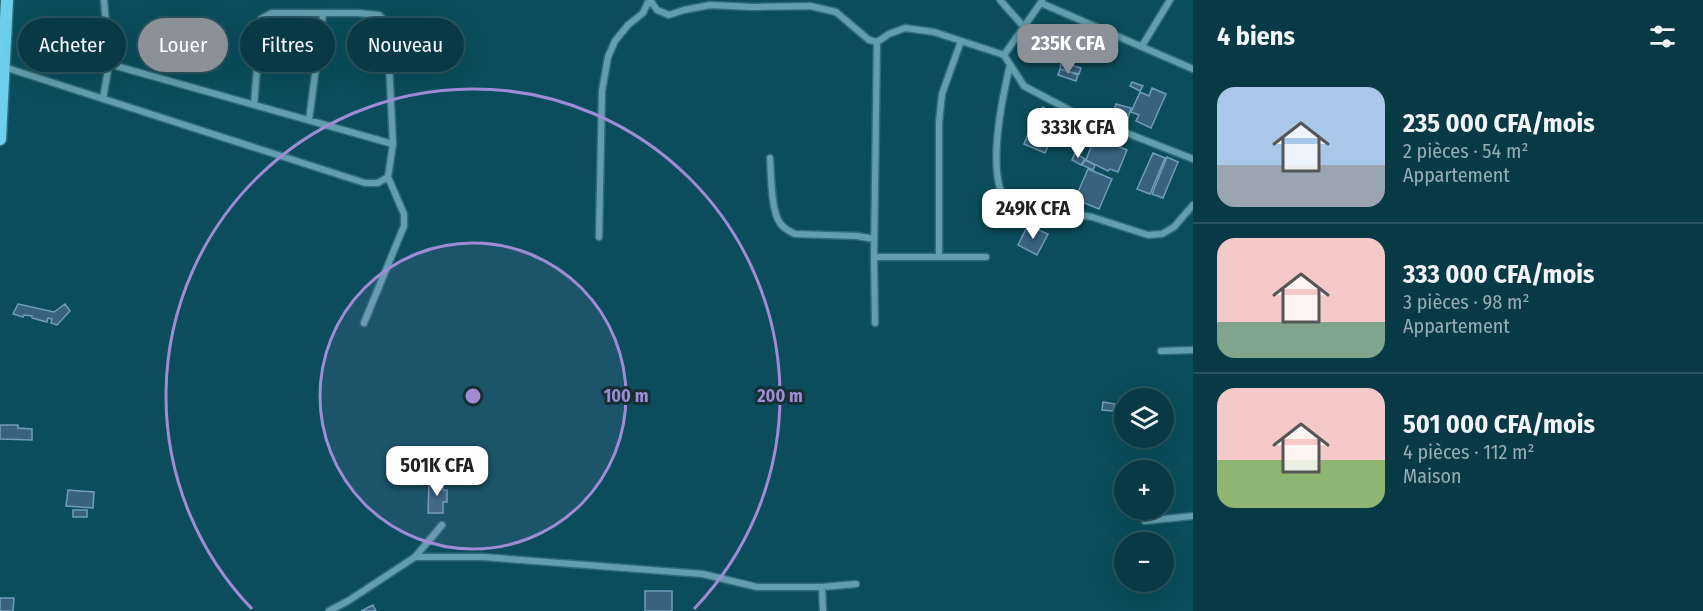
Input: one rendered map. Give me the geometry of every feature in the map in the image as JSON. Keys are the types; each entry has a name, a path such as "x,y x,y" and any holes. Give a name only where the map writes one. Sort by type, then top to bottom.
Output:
{"street":[{"path":"0,140 7,0"},
{"path":"104,0 105,18"},
{"path":"599,237 602,91 608,57 615,41 628,25 643,13 649,0 657,10 669,15 710,5 810,6 836,12 869,40 877,42 905,28 934,32 1004,55 1024,86 1073,112 1193,159"},
{"path":"1000,0 1024,27"},
{"path":"1142,46 1170,0"},
{"path":"1004,55 1042,1 1193,69"},
{"path":"254,105 261,19 272,13 358,13 379,15 387,23 393,144 388,177 404,214 404,226 364,323"},
{"path":"309,120 323,14"},
{"path":"939,257 939,122 942,94 962,41"},
{"path":"875,323 877,42"},
{"path":"1010,65 1001,105 997,163 1000,193 1006,202 1092,217 1148,235 1162,234 1174,227 1193,205"},
{"path":"3,67 365,183 378,183 388,177"},
{"path":"126,69 393,144"},
{"path":"103,99 108,72"},
{"path":"770,158 773,200 778,222 786,230 795,234 857,236 874,239"},
{"path":"874,257 986,257"},
{"path":"1161,351 1193,350"},
{"path":"1145,521 1193,516"},
{"path":"329,611 415,557 442,525"},
{"path":"415,557 483,557 703,574 757,587 822,587 856,584"},
{"path":"822,587 823,611"}],"building":[{"path":"1061,62 1081,68 1079,74 1060,69"},
{"path":"1060,69 1078,75 1076,81 1058,75"},
{"path":"1132,82 1143,86 1140,91 1130,86"},
{"path":"1152,88 1166,94 1151,128 1136,121 1139,115 1131,112 1140,92 1149,96"},
{"path":"1116,104 1131,108 1128,118 1113,114"},
{"path":"1043,107 1051,113 1045,120 1037,115"},
{"path":"1052,112 1060,114 1059,120 1050,118"},
{"path":"1071,119 1078,120 1075,132 1067,131"},
{"path":"1029,132 1050,142 1045,153 1024,144"},
{"path":"1095,137 1127,150 1118,172 1110,169 1108,171 1086,160"},
{"path":"1075,153 1085,159 1081,165 1072,160"},
{"path":"1153,153 1165,158 1150,194 1137,189"},
{"path":"1167,157 1178,162 1163,198 1152,194"},
{"path":"1085,160 1095,165 1093,170 1082,165"},
{"path":"1088,169 1112,179 1099,209 1075,199"},
{"path":"1028,225 1048,234 1037,255 1018,245"},
{"path":"18,304 54,312 65,304 70,311 57,325 51,323 52,319 48,318 47,322 32,318 32,316 24,315 23,317 13,314"},
{"path":"1103,402 1114,404 1113,411 1102,410"},
{"path":"0,425 18,425 18,428 32,429 32,440 0,439"},
{"path":"429,480 443,480 443,490 447,490 447,502 443,502 443,513 428,513"},
{"path":"68,490 94,492 93,508 66,506"},
{"path":"73,510 87,510 87,517 73,517"},
{"path":"645,591 672,591 672,611 645,611"},
{"path":"0,598 14,598 13,611 0,611"},
{"path":"373,605 376,611 361,611"}]}
